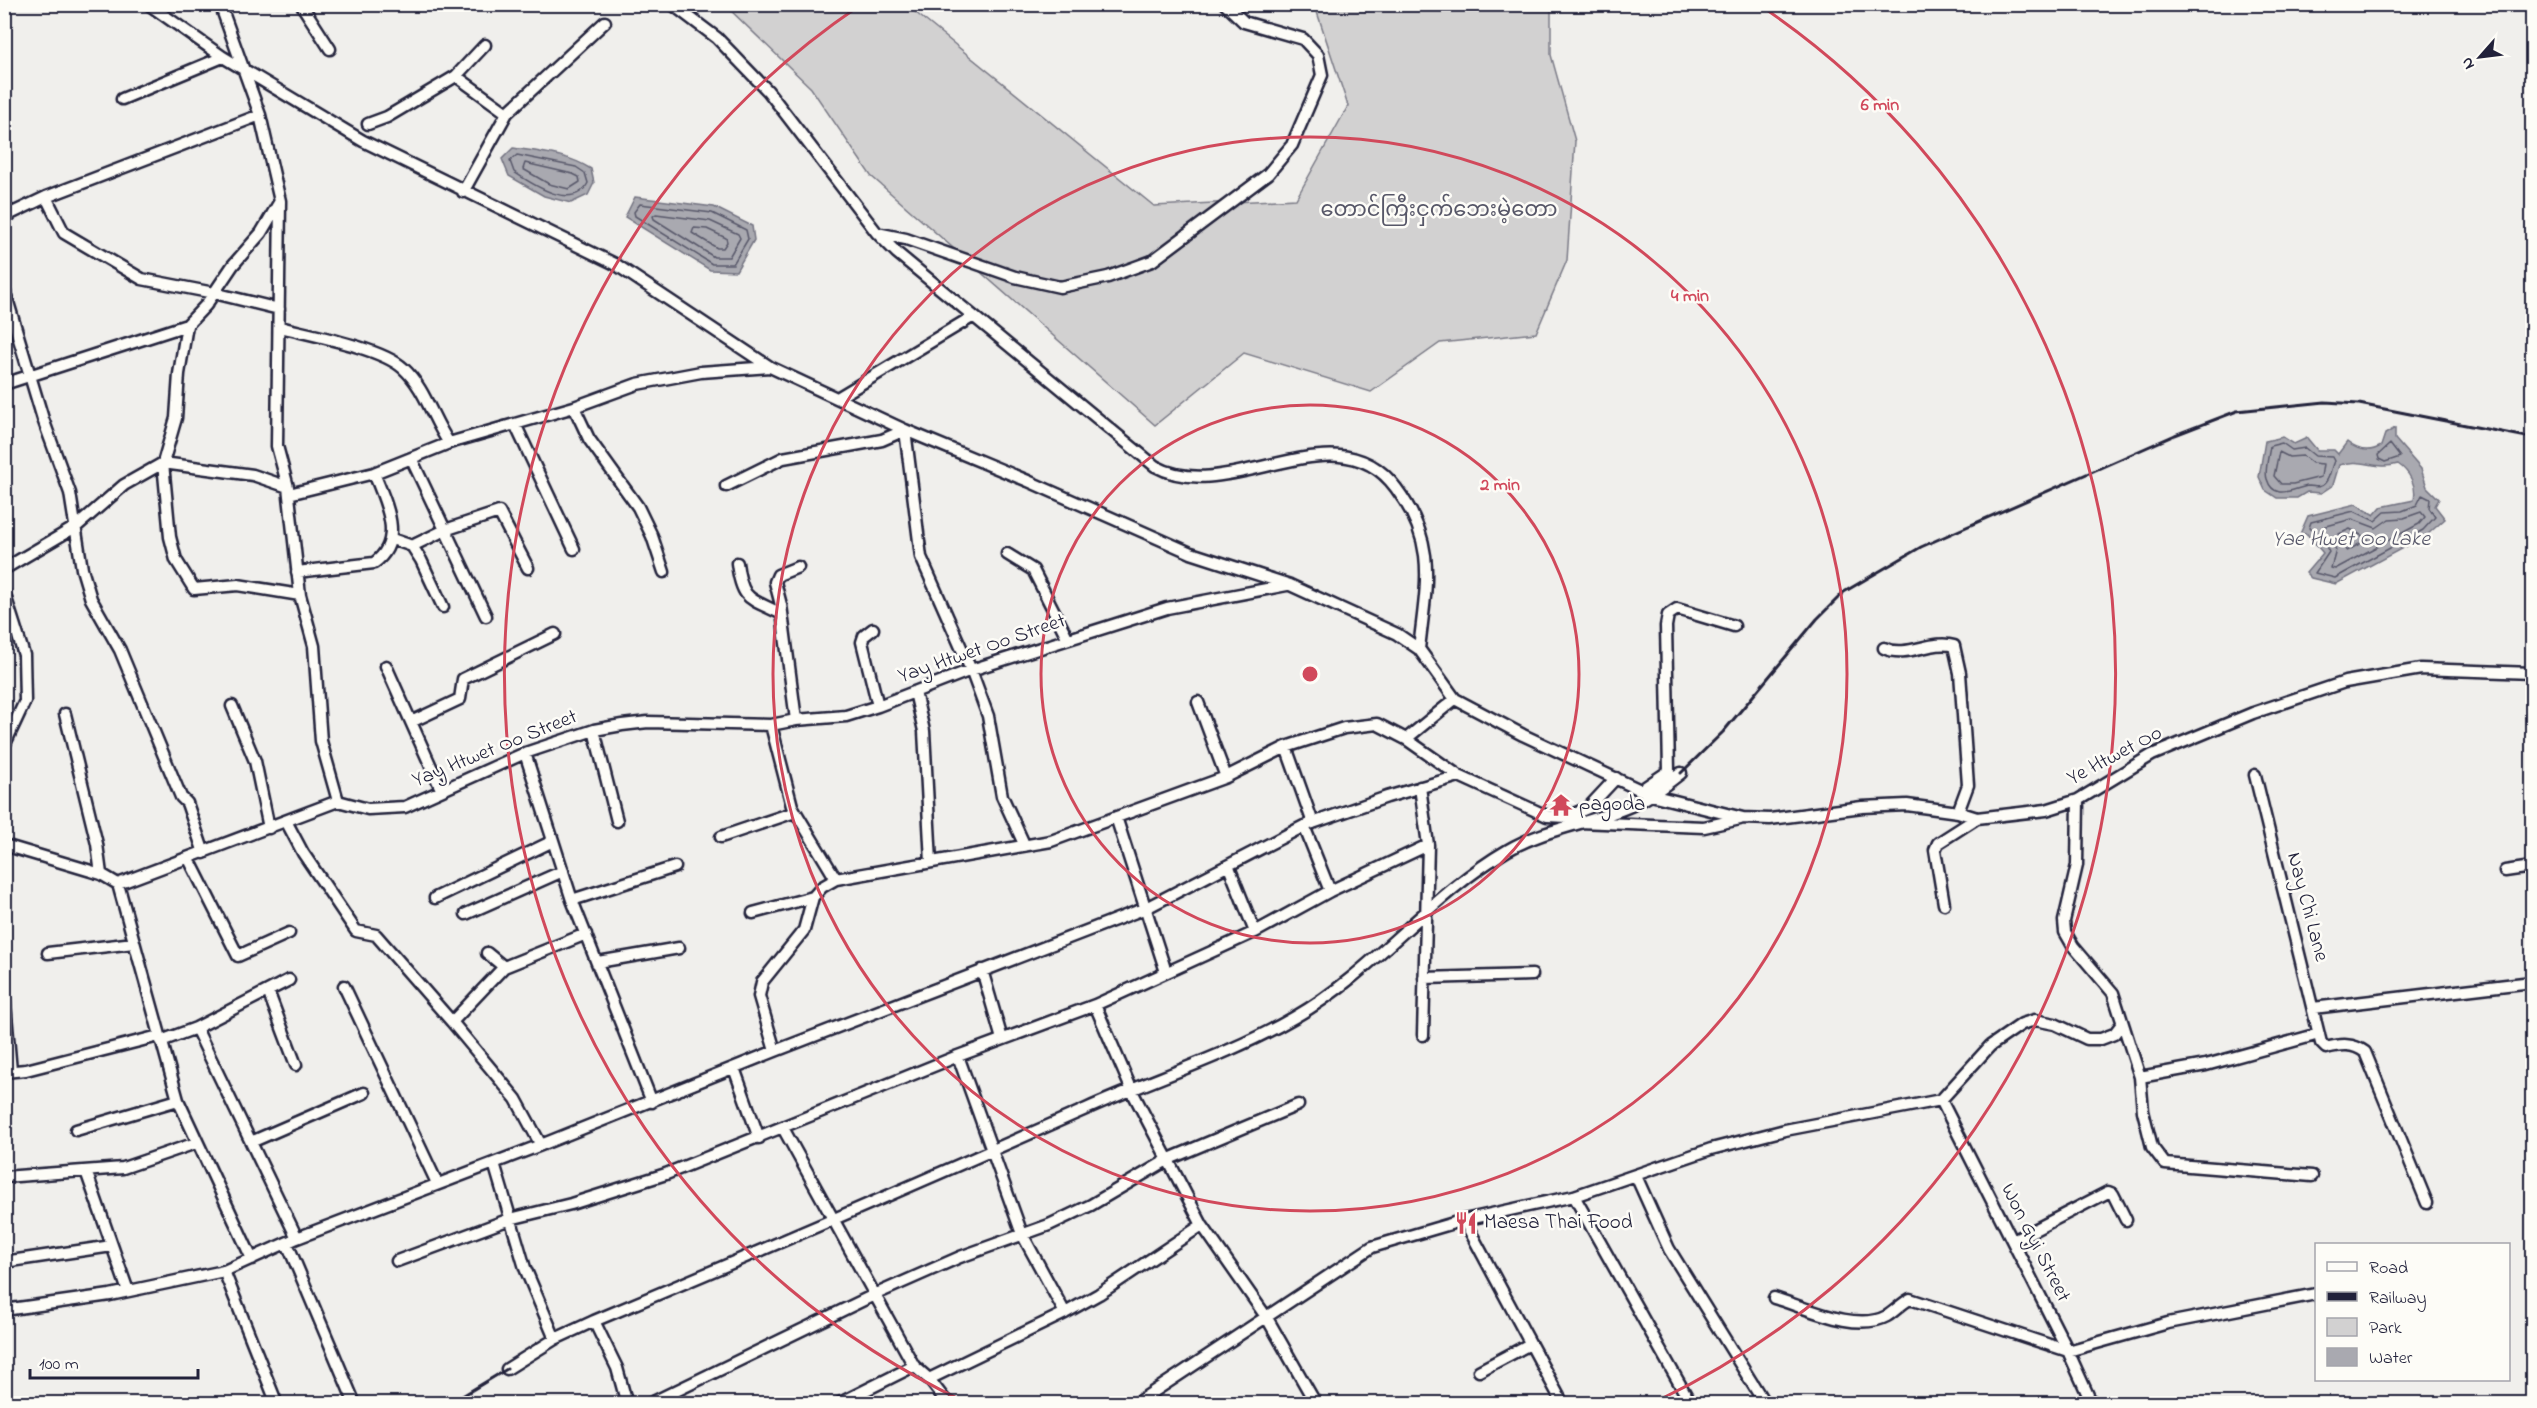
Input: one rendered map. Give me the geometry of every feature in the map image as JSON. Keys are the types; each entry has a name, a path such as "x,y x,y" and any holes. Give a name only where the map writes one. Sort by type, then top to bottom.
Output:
{"street":[{"path":"148,4 223,57 363,141 463,192 615,264 770,367 839,397 905,430 1191,553 1290,585 1397,634 1419,649 1455,699 1523,735 1646,792 1743,818"},
{"path":"118,884 338,801 321,741 314,646 300,595 289,491 277,447 280,201 260,115 220,4"},
{"path":"301,4 330,49"},
{"path":"672,4 717,38 768,91 877,233 972,317 1155,466 1170,475 1225,477 1316,454 1352,458 1373,464 1391,481 1410,507 1420,526 1426,553 1427,575 1419,649"},
{"path":"877,233 906,239 988,269 1060,287 1108,277 1152,261 1268,174 1292,145 1322,75 1318,55 1304,39 1244,22 1225,4"},
{"path":"463,192 507,113 605,22"},
{"path":"368,124 387,117 456,76 485,45"},
{"path":"122,99 223,57"},
{"path":"456,76 507,113"},
{"path":"4,204 8,216 46,197 260,115"},
{"path":"46,197 64,233 142,279 279,309"},
{"path":"280,201 261,234 233,265 214,293 187,325 179,374 176,418 163,463 170,537 176,560 194,589 238,585 300,595"},
{"path":"4,289 53,451 70,493 82,569 91,599 120,651 181,797 187,803 204,853"},
{"path":"839,397 972,317"},
{"path":"4,384 31,378 187,325"},
{"path":"280,327 373,352 402,367 427,400 448,442"},
{"path":"4,569 77,526 124,485 163,463 253,475 289,491 374,473 448,442 574,406 638,384 701,372 770,367"},
{"path":"574,406 589,439 638,507 652,536 664,572"},
{"path":"515,424 574,549"},
{"path":"726,486 783,458 882,440 905,430"},
{"path":"905,430 921,557 971,669 988,716 1002,796 1024,844"},
{"path":"411,458 486,616"},
{"path":"297,572 374,563 384,556 392,539 390,516 374,473"},
{"path":"412,546 445,531 499,512 528,568"},
{"path":"392,539 412,546 422,560 443,607"},
{"path":"1007,554 1033,570 1068,639"},
{"path":"737,563 739,582 746,596 783,614"},
{"path":"796,720 783,614 775,582 778,575 798,567"},
{"name":"Yay Htwet Oo Street","path":"338,801 368,809 405,807 525,753 594,730 648,722 771,725 796,720 846,716 878,706 971,669 1167,608 1290,585"},
{"path":"4,592 24,655 25,701 4,746"},
{"path":"1646,792 1669,771 1666,626 1668,615 1677,609 1734,626"},
{"path":"873,629 864,636 862,642 878,706"},
{"path":"411,722 460,699 463,679 555,634"},
{"path":"1884,648 1897,652 1946,644 1954,646 1960,673 1968,785 1958,812"},
{"path":"386,666 441,789"},
{"name":"Ye Htwet Oo","path":"1743,818 1770,819 1862,807 1907,805 1958,812 1977,818 2046,810 2078,800 2152,755 2253,713 2345,682 2421,669 2532,673"},
{"path":"915,692 924,731 931,862"},
{"path":"1406,739 1455,699"},
{"path":"1198,702 1226,777"},
{"path":"232,706 255,761 269,828"},
{"path":"65,714 97,844 101,874"},
{"path":"775,1051 759,996 762,982 804,930 813,897 822,887 837,879 1024,844 1052,841 1226,777 1286,747 1344,728 1377,724 1406,739 1459,776 1547,816 1567,817 1579,822 1704,827 1743,818"},
{"path":"771,725 795,812 837,879"},
{"path":"594,730 617,820"},
{"path":"1286,747 1330,891"},
{"path":"525,753 573,900 652,1102"},
{"path":"507,1369 555,1339 594,1321 834,1220 1131,1089 1251,1039 1295,1017 1353,976 1425,913 1508,850 1579,822 1622,809 1681,772"},
{"name":"Nay Chi Lane","path":"2255,775 2323,1047 2357,1046 2365,1052 2427,1203"},
{"path":"4,1310 128,1291 224,1270 292,1240 437,1183 652,1102 775,1051 1146,908 1308,825 1459,776"},
{"path":"1567,817 1588,808 1616,778"},
{"path":"1420,787 1428,845 1424,1035"},
{"path":"2078,800 2077,865 2064,921 2065,932 2073,946 2112,993 2121,1012 2121,1025 2140,1077 2143,1111 2152,1147 2165,1164 2312,1176"},
{"path":"721,837 795,812"},
{"path":"1116,817 1166,972"},
{"path":"1944,904 1935,850 1938,843 1977,818"},
{"path":"286,821 303,853 356,931 376,935 452,1022 516,1099 541,1145"},
{"path":"435,898 554,841"},
{"path":"4,845 101,874 118,884 178,1100 196,1143 252,1259"},
{"path":"397,1261 510,1218 571,1204 655,1178 958,1056 1095,1005 1255,932 1330,891 1428,845"},
{"path":"189,859 238,956 289,933"},
{"path":"573,900 675,867"},
{"path":"1229,867 1255,932"},
{"path":"2505,871 2532,867"},
{"path":"466,914 563,871"},
{"path":"753,913 813,897"},
{"path":"452,1022 504,967 586,934"},
{"path":"48,953 134,943"},
{"path":"598,962 679,948"},
{"path":"487,953 504,967"},
{"path":"982,970 1002,1039"},
{"path":"1424,978 1532,975"},
{"path":"5,993 8,1071 26,1070 160,1039 196,1028 289,980"},
{"path":"2313,1008 2532,982"},
{"path":"344,986 437,1183"},
{"path":"268,991 296,1065"},
{"path":"1095,1005 1131,1089 1202,1225 1267,1318 1316,1404"},
{"path":"1135,1404 1372,1247 1464,1220 1574,1196 1711,1149 1785,1130 1941,1101 1990,1046 2022,1024 2043,1020 2087,1039 2101,1039 2114,1034 2121,1025"},
{"path":"196,1028 251,1142 292,1240 355,1404"},
{"path":"2140,1077 2206,1065 2319,1035"},
{"path":"958,1056 1022,1234 1065,1313"},
{"path":"734,1068 759,1138"},
{"path":"251,1142 364,1093"},
{"path":"76,1130 178,1100"},
{"name":"Won Gyi Street","path":"1941,1101 2068,1351 2092,1404"},
{"path":"649,1404 874,1295 960,1257 1091,1205 1169,1158 1298,1105"},
{"path":"783,1128 914,1366 929,1379 948,1404"},
{"path":"4,1177 123,1168 196,1143"},
{"path":"494,1163 525,1268 555,1339"},
{"path":"86,1171 128,1291"},
{"path":"1636,1176 1669,1249 1765,1404"},
{"path":"2013,1241 2108,1192 2112,1194 2126,1220"},
{"path":"1574,1196 1691,1404"},
{"path":"1464,1220 1563,1404"},
{"path":"929,1379 1099,1294 1202,1225"},
{"path":"4,1262 112,1246"},
{"path":"224,1270 277,1404"},
{"path":"1774,1298 1846,1320 1865,1323 1887,1316 1910,1299 2068,1351 2168,1323 2315,1294"},
{"path":"594,1321 617,1368 627,1404"},
{"path":"1479,1371 1530,1344"},
{"path":"838,1404 914,1366"}],"green space":[{"name":"တောင်ကြီးငှက်ဘေးမဲ့တော","path":"725,5 910,5 910,8 1154,206 1296,199 1348,106 1315,6 1311,5 1551,5 1551,55 1575,141 1567,260 1536,333 1440,343 1371,392 1244,353 1155,425 871,176 811,88"}],"water":[{"path":"513,148 563,157 591,169 594,183 588,195 571,203 544,196 509,176 502,159"},
{"path":"635,197 714,207 752,226 754,240 736,271 710,270 625,217"},
{"name":"Yae Hwet Oo Lake","path":"2395,428 2395,439 2421,469 2427,487 2439,499 2435,506 2445,519 2427,535 2336,584 2311,578 2306,573 2323,553 2307,534 2300,534 2308,516 2356,504 2374,515 2381,507 2414,500 2413,485 2409,475 2398,464 2382,466 2355,462 2339,465 2333,485 2321,493 2307,492 2297,498 2277,498 2265,490 2259,477 2265,441 2283,437 2294,444 2307,438 2317,450 2334,450 2338,454 2347,442 2363,450 2377,448 2381,446 2385,434"}],"railway":[{"path":"1681,773 1723,732 1817,619 1844,592 1921,547 2175,435 2237,411 2325,402 2359,404 2532,438"},
{"path":"449,1404 507,1369"}],"place":[{"name":"pagoda","path":"1561,805"},
{"name":"Maesa Thai Food","path":"1466,1223"}]}
